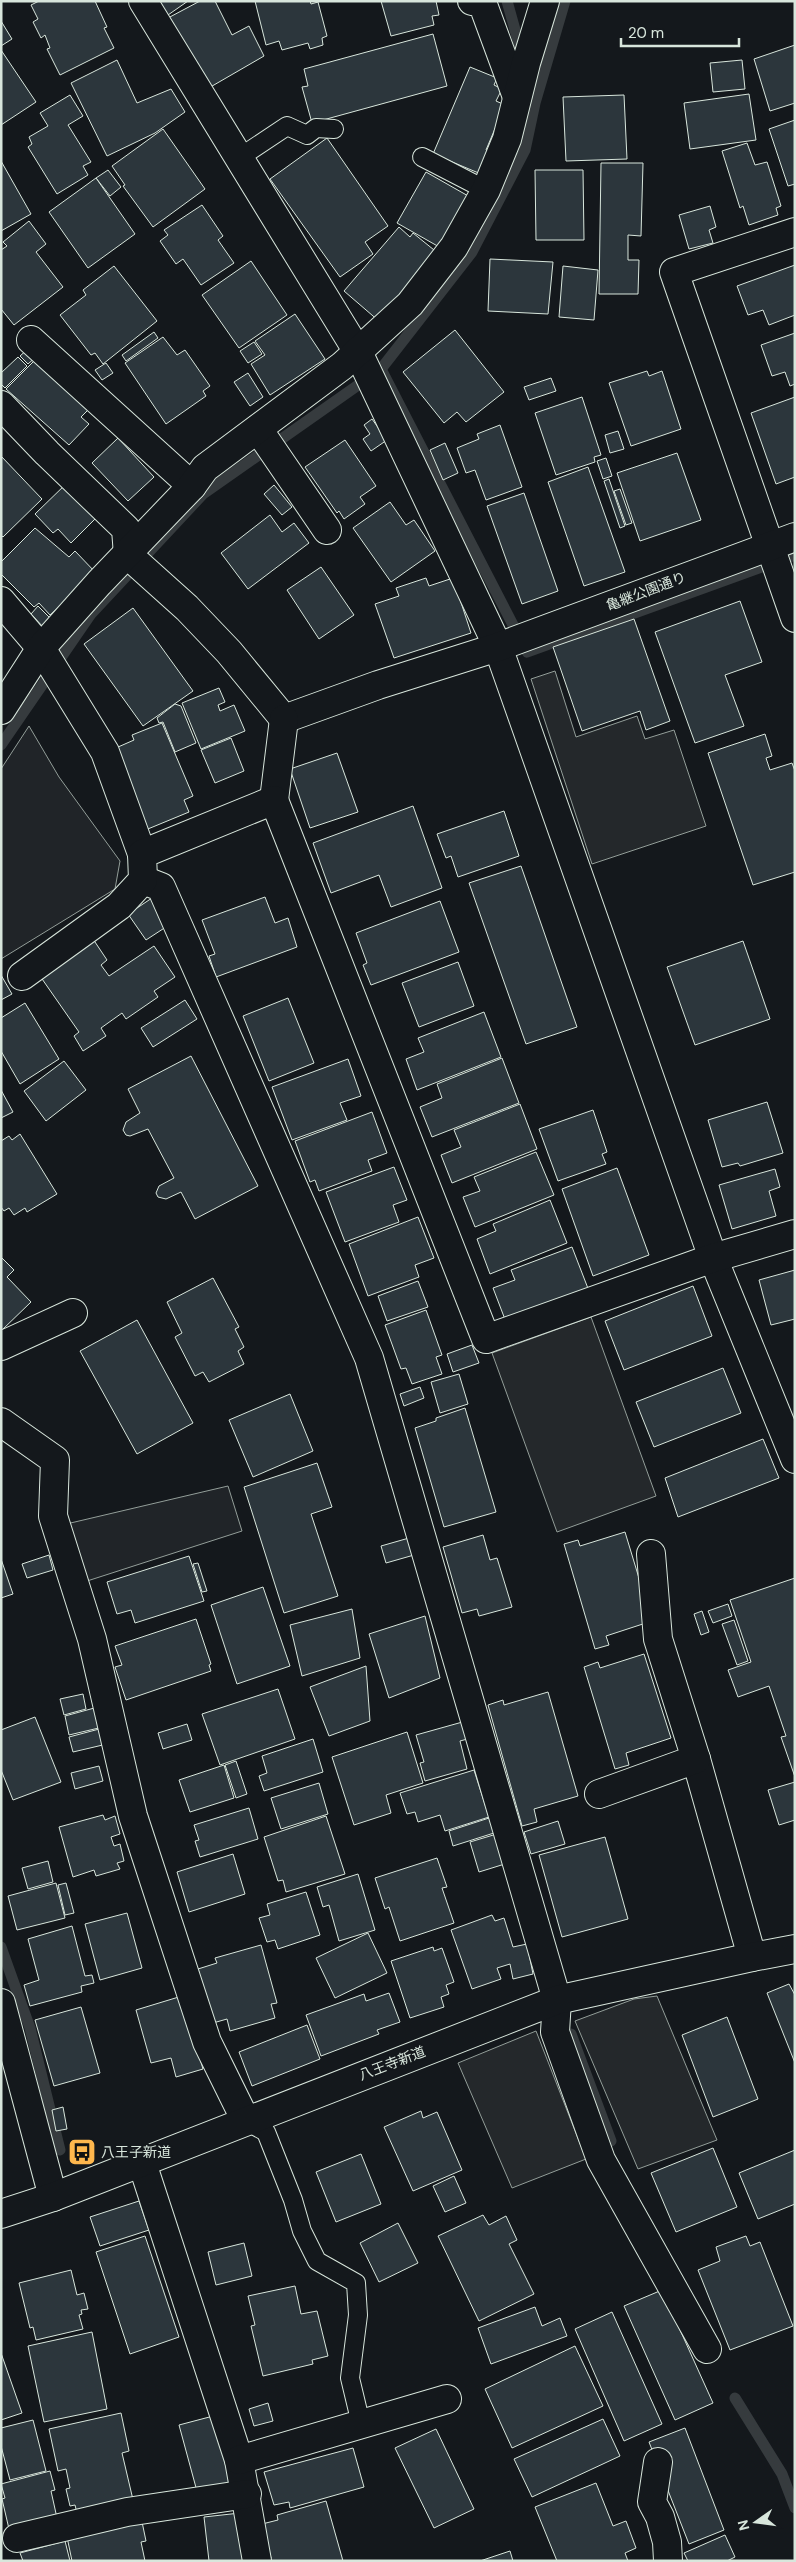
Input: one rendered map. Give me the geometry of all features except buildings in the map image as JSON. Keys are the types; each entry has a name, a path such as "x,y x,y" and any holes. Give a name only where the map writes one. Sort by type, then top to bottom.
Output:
{"street":[{"path":"143,1 358,352 498,647 713,1258 795,1459"},
{"path":"472,1 482,2 517,97"},
{"path":"1,710 41,648 99,583 128,555 192,486 205,468 358,352 416,297 454,247 486,190 506,140 545,1"},
{"path":"795,232 674,272 795,618"},
{"path":"31,340 192,486"},
{"path":"1,405 47,453 126,529 128,555 187,608 229,652 284,719 274,800 486,1339 713,1258 795,1234"},
{"path":"258,429 327,530"},
{"name":"亀継公園通り","path":"284,719 378,685 498,647 795,536"},
{"path":"1,601 41,648 105,752 142,867 161,887 369,1358 557,2000 555,2032 601,2160 707,2349"},
{"path":"22,976 119,906 142,867 274,800"},
{"path":"1,1346 74,1313"},
{"path":"1,1422 55,1460 53,1516 92,1639 133,1816 207,2042 246,2121"},
{"path":"651,1554 658,1639 696,1759 752,1957"},
{"path":"599,1794 696,1759"},
{"name":"八王寺新道","path":"1,2214 53,2197 142,2163 557,2000 752,1957 795,1950"},
{"path":"1,2004 53,2197"},
{"path":"142,2163 239,2460 247,2494 257,2561"},
{"path":"239,2460 448,2399"},
{"path":"658,2462 652,2502 660,2517 667,2542 668,2561"},
{"path":"17,2538 127,2512 247,2494"}],"lane":[{"path":"239,158 287,126 307,135 316,128 334,129"},
{"path":"422,157 486,190"},
{"path":"246,2121 266,2132 293,2200 302,2231 316,2261 356,2283 358,2316 350,2378 361,2424"}],"shaded area":[{"path":"555,671 576,737 637,716 645,739 674,730 706,826 592,864 531,679"},
{"path":"29,726 59,777 120,861 115,889 1,959 1,769"},
{"path":"591,1317 656,1496 557,1532 492,1353"},
{"path":"228,1486 242,1531 84,1582 62,1525"},
{"path":"657,1996 717,2140 638,2169 575,2021 634,1999"},
{"path":"536,2031 586,2159 512,2188 458,2063"}],"waterway":[{"path":"507,1 522,55"},
{"path":"1,745 91,614 203,494 381,369 472,252 525,150 535,103 565,1"},
{"path":"382,371 527,652 795,555"},
{"path":"1,1947 30,2028 60,2150"},
{"path":"571,2034 611,2141"},
{"path":"735,2398 782,2474 795,2508"}],"place":[{"name":"八王子新道","path":"82,2152"}]}
